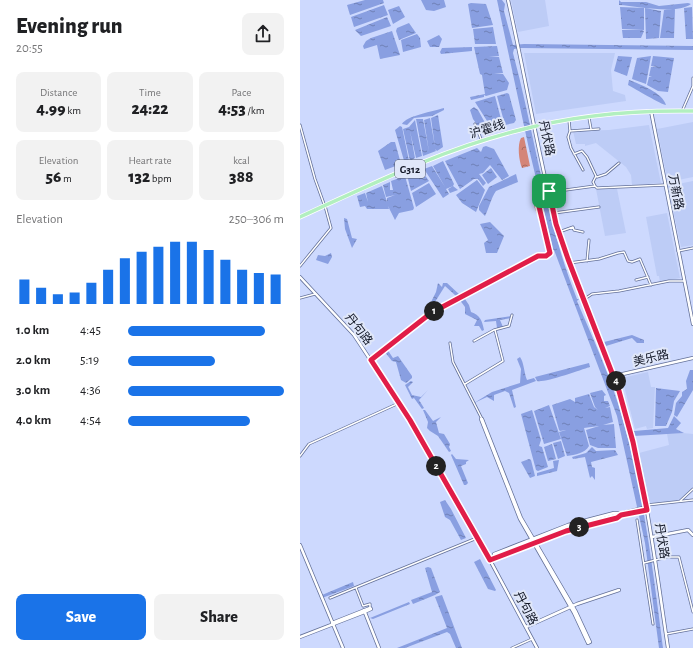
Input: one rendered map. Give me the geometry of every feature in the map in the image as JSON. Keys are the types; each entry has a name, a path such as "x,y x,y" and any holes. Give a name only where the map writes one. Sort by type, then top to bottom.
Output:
{"highway":[{"name":"沪霍线","path":"324,205 444,154 530,126 569,118 625,110 683,108 693,110"},
{"name":"沪霍线","path":"569,118 651,111 693,110"},
{"name":"沪霍线","path":"300,216 443,152 481,138 523,128"}],"main road":[{"name":"丹伏路","path":"508,0 518,42 548,192 559,232 583,300 614,376 633,442 652,537 654,561 668,648"},
{"name":"万新路","path":"651,111 693,324"},
{"name":"丹句路","path":"300,277 347,326 399,403 490,559 537,648"},
{"name":"美乐路","path":"614,376 693,358"},
{"path":"482,419 521,518 533,541 571,607 590,642 588,643 571,607"},
{"path":"490,559 572,527 646,508"},
{"path":"652,537 688,530 693,535"},
{"path":"300,545 332,624"},
{"path":"300,549 342,648"},
{"path":"526,627 571,607 619,590"},
{"path":"300,636 370,608"},
{"path":"364,611 379,648"}],"street":[{"path":"683,108 693,86 693,78"},
{"path":"588,116 591,129"},
{"path":"569,118 570,131 568,138 574,154 583,170"},
{"path":"475,124 481,138"},
{"path":"300,125 331,230 300,266"},
{"path":"570,131 599,129"},
{"path":"574,154 582,151 587,156 597,177"},
{"path":"595,186 593,182 597,177 606,174 619,163"},
{"path":"371,360 436,309 538,256 546,256 550,253 537,194 595,186 597,188 665,185"},
{"path":"554,212 599,206"},
{"path":"559,232 574,227 574,230 583,232"},
{"path":"587,261 589,240"},
{"path":"678,251 693,248"},
{"path":"570,263 587,261 624,252 628,261 632,262 640,259 651,285"},
{"path":"636,280 648,277"},
{"path":"583,300 592,294 669,281 684,281"},
{"path":"300,298 316,294"},
{"path":"689,301 693,300"},
{"path":"474,341 495,330 510,325 512,315"},
{"path":"465,384 503,360 495,330"},
{"path":"450,344 453,362 482,419"},
{"path":"300,456 309,444 399,403"},
{"path":"680,502 693,489"},
{"path":"646,508 693,500"},
{"path":"637,520 645,562 653,624"},
{"path":"330,598 477,538"},
{"path":"645,562 667,557 679,557 693,612"},
{"path":"356,588 363,606 370,604 370,608"},
{"path":"666,634 693,629"},
{"path":"512,648 532,639"}],"shaded area":[{"path":"511,0 545,0 549,26 518,32"},
{"path":"524,53 615,53 611,70 613,91 625,95 626,101 536,114"},
{"path":"693,122 693,177 668,182 657,129"},
{"path":"649,125 661,183 632,185 631,175 626,167 596,143 585,146 585,144 576,144 573,131 609,130"},
{"path":"693,181 693,245 681,247 668,186"},
{"path":"596,189 617,189 626,233 605,236"},
{"path":"667,213 680,278 660,282 659,276 657,276 646,217"},
{"path":"648,372 651,387 655,387 653,428 647,429 646,426 635,429 622,378"},
{"path":"667,434 693,434 693,488 679,500 650,504 639,453 669,445"}],"green space":[{"path":"524,137 530,166 522,168 519,157 519,149 521,138"},
{"path":"536,192 546,238 543,238 540,222 534,206 536,202 534,193"}],"water":[{"path":"365,0 383,0 384,3 350,15 347,5"},
{"path":"421,0 444,0 446,7 434,11 426,10"},
{"path":"497,0 502,0 505,4 504,11 513,45 693,46 693,50 520,48 514,49 513,53 548,208 566,269 577,299 579,299 577,301 613,387 630,446 647,532 663,648 659,648 645,543 617,416 554,250 550,250 549,248 552,245 529,149"},
{"path":"619,0 621,2 646,2 659,6 691,4 676,9 656,9 619,5"},
{"path":"468,4 486,4 493,25 472,28"},
{"path":"384,5 388,15 354,27 351,17"},
{"path":"399,6 405,17 393,24 388,10"},
{"path":"620,7 644,8 644,30 622,29"},
{"path":"692,7 693,39 686,39 684,8"},
{"path":"645,8 661,11 659,38 646,39"},
{"path":"675,9 674,38 660,38 664,10"},
{"path":"387,17 391,26 361,36 355,30"},
{"path":"409,23 416,33 399,40 396,31 397,28"},
{"path":"493,27 496,44 475,44 473,29"},
{"path":"622,30 644,31 641,38 623,38"},
{"path":"392,31 400,55 380,59 377,45 364,49 363,46 366,41"},
{"path":"417,34 420,38 421,47 403,52 401,40"},
{"path":"439,35 442,39 439,47 430,47 427,41"},
{"path":"497,46 499,56 489,57 499,57 503,73 494,74 503,74 509,83 507,90 486,96 484,95 484,97 471,100 470,97 485,94 482,75 480,74 474,47"},
{"path":"472,47 472,51 441,54 440,52 442,48"},
{"path":"618,56 632,57 627,76 614,71"},
{"path":"651,56 646,84 632,79 637,58"},
{"path":"653,56 674,58 668,92 658,91 647,85 649,77 652,77 649,76 651,67 657,67 651,66"},
{"path":"629,80 656,93 666,105 628,85"},
{"path":"507,93 509,94 516,120 514,123 505,125 497,96"},
{"path":"495,96 501,119 489,124 475,102"},
{"path":"474,107 478,110 489,130 483,133 473,119 470,110"},
{"path":"444,108 444,110 432,116 414,118 407,125 402,124 414,116"},
{"path":"438,115 443,147 437,151 435,149 436,151 423,156 416,119 423,119 429,152 424,120 430,118 435,147 431,118"},
{"path":"415,120 422,156 416,158 410,131 415,158 410,161 403,129 409,127"},
{"path":"400,126 402,127 409,161 405,164 395,130"},
{"path":"391,142 395,142 401,164 385,170 378,151"},
{"path":"486,146 494,149 509,176 502,180 490,165 483,173 479,174 486,183 483,186 478,179 474,179 460,189 445,161 477,148 481,152 483,147"},
{"path":"443,161 454,184 446,189 449,194 443,198 424,169 432,166 445,187 433,166"},
{"path":"491,168 497,177 488,184 482,175"},
{"path":"422,171 429,181 411,191 408,179 409,176"},
{"path":"516,174 518,182 496,191 485,216 479,210 479,206 489,187"},
{"path":"405,176 414,208 413,210 399,213 395,220 388,206 389,209 367,209 365,206 360,207 357,196 365,193 368,202 366,193 382,186 387,202 387,198 395,195 386,197 383,185 390,182 390,190 393,190 391,181"},
{"path":"477,180 485,190 476,212 462,203 456,195"},
{"path":"429,183 436,194 416,207 412,193"},
{"path":"453,186 458,190 450,193 448,189"},
{"path":"344,218 347,219 352,238 357,239 352,248 345,229"},
{"path":"490,222 504,236 497,253 486,253 484,243 488,240 480,224"},
{"path":"331,253 332,257 328,264 316,260 318,255 325,256"},
{"path":"438,283 442,287 443,283 447,283 460,295 456,296 445,286 435,302 430,304 436,292"},
{"path":"463,296 469,305 471,312 480,318 484,330 482,331 479,326 474,326 477,320 465,314 465,307 459,299"},
{"path":"511,316 511,318 500,320 503,327 497,328 496,321 484,322 485,320"},
{"path":"632,335 644,340 644,343 637,343 632,338 606,346 604,342"},
{"path":"387,349 393,358 398,356 412,376 412,378 406,383 401,380 396,362 392,361 384,351"},
{"path":"520,357 527,380 534,378 536,381 512,390 516,407 514,408 509,393 505,391 494,395 494,401 487,397 474,403 492,392 520,383 521,369 517,359"},
{"path":"589,363 590,367 555,378 537,381 535,377"},
{"path":"690,370 693,370 693,390 677,417 674,415 676,403 682,396 682,392 687,389 686,381"},
{"path":"411,381 413,382 408,387 412,395 421,397 428,390 419,400 424,408 422,409 414,398 412,399 405,385"},
{"path":"656,388 680,391 674,401 672,412 666,426 655,426"},
{"path":"602,390 606,395 604,396 604,401 608,401 610,406 605,408 610,407 613,422 603,425 614,424 616,448 598,448 590,445 586,430 599,426 584,428 589,446 582,452 567,456 559,432 566,430 559,430 552,405 570,399 575,402 575,398 589,394 594,407 598,410 595,407 590,393"},
{"path":"549,405 561,439 544,444 534,411"},
{"path":"423,410 425,410 433,421 441,417 436,422 439,433 444,434 450,444 449,447 451,451 449,452 438,436 427,428 428,422"},
{"path":"532,410 541,440 539,446 542,447 548,467 538,471 536,470 521,414"},
{"path":"674,416 681,423 676,429 684,433 634,436 634,431 668,428"},
{"path":"561,441 565,456 558,459 553,443"},
{"path":"552,444 556,459 548,461 544,447"},
{"path":"592,447 596,451 615,450 618,455 591,462 592,467 595,468 595,480 592,476 590,478 585,457 573,459 572,457 586,453"},
{"path":"452,454 456,459 469,460 466,464 461,466 468,483 466,485 464,485 451,455"},
{"path":"529,459 531,460 535,476 530,478 521,462"},
{"path":"559,460 557,471 537,476 537,473 554,468 553,461"},
{"path":"445,500 466,538 461,540 450,520 445,517 440,502"},
{"path":"480,559 496,590 495,591 488,589 474,562"},
{"path":"425,568 431,568 440,592 413,604 411,600 432,592"},
{"path":"353,582 354,586 322,598 322,595"},
{"path":"442,595 462,648 456,648 450,634 447,632 405,648 397,648 447,628 435,597"},
{"path":"409,602 410,604 373,619 370,618"}],"route":[{"path":"549,191 556,224 568,259 619,391 633,442 647,510 621,515 617,518 566,531 496,559 494,558 490,560 410,420 371,360 436,309 538,256 546,256 550,253 536,194 549,191"}]}
